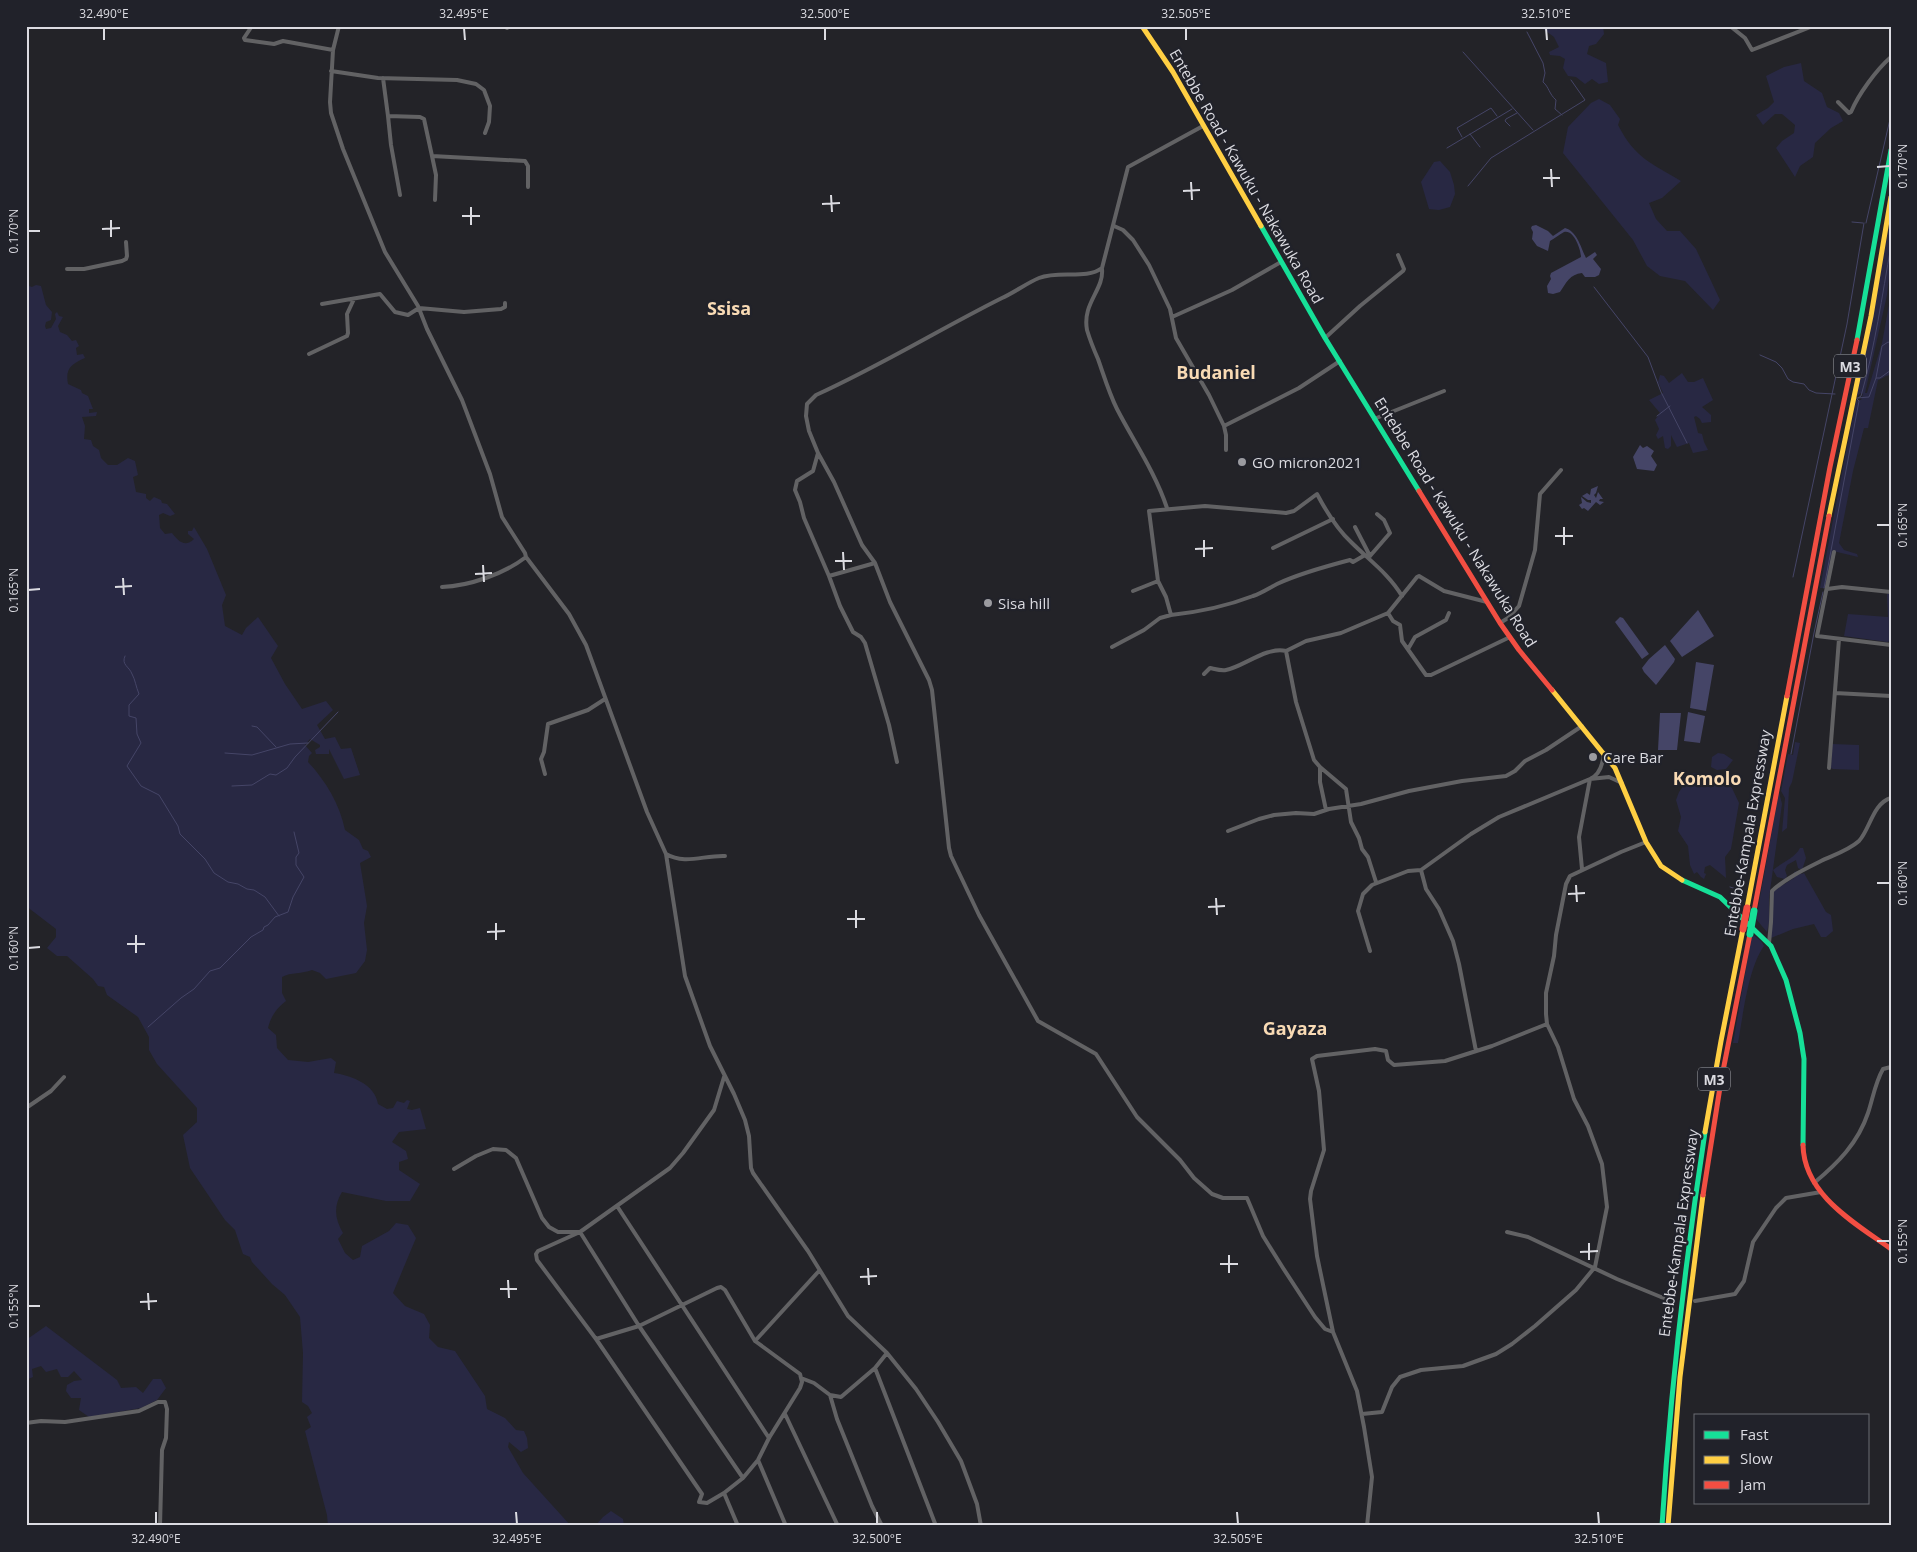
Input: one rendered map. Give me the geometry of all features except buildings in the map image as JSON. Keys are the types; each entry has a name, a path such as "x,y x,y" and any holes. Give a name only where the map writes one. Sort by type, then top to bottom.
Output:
{"main road":[{"name":"Entebbe Road - Kawuku - Nakawuka Road","path":"1142,26 1174,72 1324,338 1340,361 1500,623 1615,768 1646,842 1656,860 1666,870 1686,883 1720,897 1769,943 1786,980 1800,1033 1804,1059 1803,1148 1808,1172 1821,1192 1840,1212 1891,1249"},
{"name":"Entebbe-Kampala Expressway","path":"1668,1526 1685,1320 1716,1114 1750,934 1751,910 1830,467 1865,304 1891,150"},
{"name":"Entebbe-Kampala Expressway","path":"1662,1526 1672,1380 1690,1230 1714,1077 1743,929 1751,910 1870,316 1891,197"}],"street":[{"path":"243,26 250,28 244,38 248,41 278,44 283,41 333,50"},
{"path":"339,26 333,50 330,92 331,113 343,148 385,252 419,308 462,400 487,466 502,517 526,557 576,624 588,650 647,812 666,854 684,976 706,1036 745,1120 753,1173 808,1251 848,1316 887,1353 916,1389 960,1461 974,1495 981,1526"},
{"path":"1730,26 1745,38 1752,50 1813,26"},
{"path":"1838,102 1849,113 1852,112 1853,106 1868,83 1891,57"},
{"path":"331,71 383,78 457,80 476,84 484,90 490,106 489,122 484,133"},
{"path":"383,78 400,196"},
{"path":"388,116 420,117 424,119 436,174 435,200"},
{"path":"1167,508 1145,459 1112,397 1087,329 1087,316 1090,301 1101,282 1102,268 1128,167 1203,126"},
{"path":"432,156 525,161 528,166 528,187"},
{"path":"1114,226 1123,230 1133,240 1149,265 1172,317 1176,338 1209,395 1224,426 1226,450"},
{"path":"67,269 84,269 122,261 128,256 126,242"},
{"path":"1324,338 1403,271 1404,269 1398,256"},
{"path":"1172,317 1232,290 1281,262"},
{"path":"1102,268 1090,274 1058,274 1039,278 816,395 807,404 806,416 809,431 862,545 875,563 890,602 929,680 932,690 951,856 979,915 1032,1011 1038,1021 1096,1054 1137,1117 1200,1183 1217,1196 1247,1198 1263,1236 1283,1268 1321,1324 1333,1332"},
{"path":"322,304 380,294 395,312 410,314 419,308 464,312 500,309 505,307 505,303"},
{"path":"309,354 347,336 347,314 354,299"},
{"path":"1224,426 1295,390 1340,361"},
{"path":"1374,419 1444,391"},
{"path":"818,453 813,471 797,481 795,490 806,524 840,606 852,630 865,643 897,762"},
{"path":"1500,623 1508,618 1518,606 1536,550 1540,494 1561,470"},
{"path":"1171,616 1166,597 1158,581 1148,510 1205,506 1286,513 1294,511 1318,494 1332,519 1350,541 1369,557 1402,596"},
{"path":"1112,646 1144,630 1160,618 1206,610 1237,602 1255,596 1298,575 1350,560 1353,562 1369,557 1390,533 1384,520 1378,514"},
{"path":"1273,548 1332,519"},
{"path":"1355,527 1369,557"},
{"path":"1834,552 1817,636 1891,646"},
{"path":"442,587 452,587 482,579 512,568 526,557"},
{"path":"829,576 875,563"},
{"path":"1204,674 1210,668 1225,671 1257,656 1280,649 1286,651 1306,641 1341,633 1388,613 1415,578 1419,576 1444,591 1487,602"},
{"path":"1134,591 1158,581"},
{"path":"1827,589 1842,588 1891,592"},
{"path":"1388,613 1393,621 1400,625 1402,641 1424,674 1428,675 1510,637"},
{"path":"1408,649 1415,638 1446,620 1449,613"},
{"path":"1829,768 1839,639"},
{"path":"1286,651 1296,702 1314,760 1320,768 1344,787 1351,822 1356,830 1362,849 1368,857 1376,882"},
{"path":"1835,693 1891,696"},
{"path":"545,774 541,759 544,752 548,724 588,710 605,699"},
{"path":"1228,832 1274,815 1314,814 1434,786 1506,776 1515,771 1525,761 1546,750 1582,726"},
{"path":"1370,951 1358,912 1363,894 1376,882 1408,871 1420,870 1499,817 1594,778 1600,769 1604,752"},
{"path":"1320,768 1320,782 1326,810"},
{"path":"1590,779 1609,778 1622,783"},
{"path":"1582,869 1579,837 1590,779"},
{"path":"1769,943 1772,891 1805,869 1854,845 1877,811 1885,801 1891,798"},
{"path":"1362,1414 1382,1412 1392,1387 1400,1377 1421,1370 1463,1366 1496,1354 1512,1344 1576,1290 1595,1267 1607,1207 1602,1164 1588,1126 1574,1099 1560,1055 1547,1024 1546,993 1566,884 1570,876 1646,842"},
{"path":"666,854 675,859 683,860 725,856"},
{"path":"1420,870 1426,889 1440,908 1453,941 1476,1051"},
{"path":"1367,1526 1371,1468 1362,1414 1357,1391 1333,1332 1317,1256 1310,1199 1310,1191 1324,1150 1319,1091 1312,1058 1328,1054 1381,1050 1386,1051 1388,1060 1394,1065 1445,1061 1547,1024"},
{"path":"1814,1183 1834,1166 1856,1141 1869,1111 1878,1078 1883,1069 1891,1067"},
{"path":"596,1339 639,1326 680,1304 721,1287 725,1290 755,1341 800,1374 800,1388 769,1438 758,1460 743,1478 707,1503 700,1502 702,1494 596,1339 536,1257 538,1251 580,1232 670,1168 683,1154 714,1110 725,1076"},
{"path":"26,1108 51,1091 64,1077"},
{"path":"454,1169 476,1156 493,1149 506,1150 516,1158 542,1218 549,1227 558,1232 580,1232"},
{"path":"1695,1301 1735,1294 1744,1281 1753,1242 1776,1208 1786,1198 1821,1192"},
{"path":"617,1206 769,1438"},
{"path":"580,1232 639,1326 743,1478"},
{"path":"1507,1232 1528,1237 1661,1297 1674,1300"},
{"path":"755,1341 819,1270"},
{"path":"801,1378 814,1383 830,1395 836,1397 844,1395 875,1368 887,1353"},
{"path":"875,1368 936,1526"},
{"path":"830,1395 835,1413 872,1506 882,1526"},
{"path":"26,1423 41,1421 65,1422 139,1411 158,1402 165,1402 167,1409 166,1438 162,1450 160,1526"},
{"path":"785,1414 838,1526"},
{"path":"758,1460 786,1526"},
{"path":"724,1493 738,1526"}],"shaded area":[{"path":"1539,26 1579,26 1584,29 1590,26 1603,26 1604,34 1596,44 1589,46 1587,54 1606,63 1608,82 1599,84 1592,79 1585,84 1576,77 1568,76 1563,68 1565,59 1560,56 1550,55 1549,52 1559,47 1554,37"},
{"path":"1801,63 1804,81 1822,93 1827,107 1839,113 1843,121 1831,128 1815,143 1813,157 1800,166 1795,177 1776,148 1782,141 1794,133 1795,125 1782,114 1775,114 1763,125 1756,115 1774,102 1766,76 1784,67"},
{"path":"1599,99 1610,105 1620,119 1618,125 1624,136 1637,152 1652,164 1681,181 1662,198 1649,203 1656,219 1667,231 1680,231 1696,249 1720,300 1713,310 1685,281 1660,276 1647,266 1633,240 1563,153 1568,127 1591,103"},
{"path":"1440,161 1450,172 1455,194 1450,207 1439,210 1429,209 1421,182 1434,162"},
{"path":"1891,216 1891,261 1887,295 1865,393 1867,393 1882,343 1891,294 1891,375 1878,380 1868,428 1864,428 1853,471 1839,543 1844,550 1857,554 1858,557 1833,551 1826,588 1820,588 1856,400 1861,400 1863,394 1861,393 1856,397"},
{"path":"1536,225 1553,236 1565,228 1573,233 1586,258 1595,252 1597,255 1593,259 1601,269 1599,275 1585,277 1582,273 1574,275 1560,292 1548,293 1547,286 1551,279 1551,273 1581,257 1581,254 1574,237 1568,232 1564,232 1550,241 1548,251 1537,246 1532,239 1533,232 1531,228"},
{"path":"26,285 32,287 36,285 41,286 46,305 52,312 51,320 46,322 46,329 51,328 56,319 55,314 57,312 59,316 63,317 58,326 60,332 67,335 72,341 76,340 79,346 76,348 77,355 83,354 85,358 76,362 67,374 68,384 81,390 82,393 88,396 93,409 89,409 89,413 97,412 96,416 82,417 85,426 84,439 91,440 93,446 99,450 101,458 108,465 117,465 128,458 135,461 138,475 133,477 136,492 146,494 146,498 150,501 154,497 161,500 175,514 170,516 163,513 159,515 160,528 165,534 172,533 179,541 188,543 194,539 188,534 188,531 192,531 194,527 207,549 226,595 222,605 225,626 242,635 246,628 258,617 278,646 271,658 285,684 302,709 326,701 333,710 317,725 325,739 335,737 341,749 351,748 360,775 344,779 329,749 329,754 316,754 315,750 320,745 310,739 305,745 312,753 309,756 308,762 321,777 331,794 340,812 345,830 359,840 363,849 368,851 371,857 360,863 367,906 364,923 367,950 365,961 356,973 326,979 320,973 312,970 282,977 282,993 286,1001 274,1013 268,1028 276,1035 277,1048 288,1060 308,1062 331,1058 336,1062 334,1073 348,1076 368,1086 376,1097 378,1104 387,1109 393,1108 397,1101 404,1103 407,1100 410,1101 407,1109 420,1108 426,1129 399,1132 392,1142 406,1151 408,1159 399,1162 399,1170 420,1184 410,1201 386,1201 342,1192 336,1208 338,1223 343,1233 338,1239 345,1253 353,1260 360,1257 362,1246 389,1231 396,1223 408,1225 416,1238 393,1293 405,1306 424,1314 430,1325 429,1338 438,1347 455,1351 485,1396 487,1409 505,1418 516,1430 524,1431 528,1448 521,1452 509,1442 508,1447 523,1473 571,1526 328,1526 327,1515 305,1431 311,1427 307,1417 312,1413 308,1406 302,1402 303,1353 300,1317 285,1295 272,1284 252,1262 250,1257 243,1254 235,1230 225,1220 190,1168 183,1135 197,1122 197,1108 157,1064 149,1050 149,1037 138,1017 107,995 104,987 98,986 93,979 67,956 57,956 47,948 56,937 56,929 26,906"},
{"path":"1682,373 1688,382 1694,382 1703,378 1713,400 1702,407 1711,415 1711,422 1702,423 1696,416 1694,417 1698,433 1702,434 1708,450 1693,453 1689,443 1677,447 1671,435 1671,446 1668,449 1665,448 1663,436 1658,439 1656,435 1659,429 1655,420 1660,413 1649,400 1663,393 1658,382 1660,375 1664,376 1669,383"},
{"path":"1640,445 1643,448 1647,446 1654,451 1651,456 1657,465 1654,471 1637,469 1633,457"},
{"path":"1598,486 1594,495 1596,498 1598,492 1603,499 1599,501 1604,502 1600,505 1596,502 1588,511 1584,508 1582,509 1579,505 1582,503 1581,497 1591,503 1591,500 1582,496 1587,493 1590,495 1591,489"},
{"path":"1887,594 1891,594 1891,641 1844,636 1848,614 1888,617"},
{"path":"1698,610 1714,636 1682,657 1670,641"},
{"path":"1620,617 1623,618 1649,654 1642,659 1615,622"},
{"path":"1665,645 1675,659 1656,685 1642,668"},
{"path":"1696,662 1714,665 1706,711 1690,708"},
{"path":"1688,712 1705,716 1700,743 1684,741"},
{"path":"1660,713 1681,713 1677,750 1658,750"},
{"path":"1795,742 1800,743 1789,788 1787,828 1782,832 1785,798 1781,791 1788,754 1793,755"},
{"path":"1832,744 1859,745 1859,770 1831,768"},
{"path":"1718,753 1724,754 1733,760 1726,769 1717,770 1711,767 1712,757"},
{"path":"1693,773 1720,778 1732,788 1739,803 1731,849 1725,857 1726,878 1710,865 1705,867 1704,873 1706,874 1704,879 1697,872 1694,874 1690,865 1688,846 1678,831 1681,817 1676,800 1679,792"},
{"path":"1779,792 1782,804 1769,898 1767,932 1756,919"},
{"path":"1800,848 1803,848 1806,858 1802,870 1798,868 1796,860 1787,865 1785,870 1787,876 1785,879 1777,877 1773,870 1791,858"},
{"path":"1798,871 1802,874 1804,873 1826,912 1831,915 1833,931 1826,937 1821,937 1814,924 1793,929 1771,938 1773,891 1794,878 1794,872"},
{"path":"1752,934 1764,946 1758,955 1750,979 1738,1043 1733,1043"},
{"path":"46,1326 117,1380 121,1388 136,1387 143,1393 153,1379 161,1379 166,1388 157,1400 141,1408 89,1417 79,1410 81,1398 71,1398 66,1391 67,1385 74,1381 82,1380 74,1371 68,1377 61,1377 57,1369 46,1372 41,1366 32,1369 33,1377 26,1380 26,1340"},
{"path":"611,1511 623,1519 624,1526 595,1526 603,1517"}],"waterway":[{"path":"1527,32 1543,63 1545,73 1543,82 1556,100 1555,109 1562,115"},
{"path":"1463,52 1533,130"},
{"path":"1468,186 1491,158 1585,100 1571,80"},
{"path":"1462,137 1457,128 1491,108 1497,116"},
{"path":"1447,148 1512,109"},
{"path":"1510,126 1505,121 1506,119 1517,113"},
{"path":"1866,223 1891,115"},
{"path":"1470,134 1480,147"},
{"path":"1852,222 1863,223"},
{"path":"1793,577 1847,324 1864,223"},
{"path":"1858,398 1861,396 1870,359 1891,246"},
{"path":"1594,287 1648,357 1661,392 1687,443"},
{"path":"1876,378 1882,346 1888,342 1891,343"},
{"path":"1760,355 1776,362 1788,379 1793,382 1804,384 1809,390 1816,393 1835,394"},
{"path":"1857,398 1869,397 1876,378 1880,378 1891,370"},
{"path":"1824,588 1859,401 1857,399"},
{"path":"1657,416 1670,406"},
{"path":"1791,754 1823,592"},
{"path":"125,656 125,664 131,671 139,694 129,705 129,716 136,718 137,734 141,743 127,766 141,786 159,795 178,826 180,834 205,859 214,873 228,882 254,890 265,897 279,916"},
{"path":"232,786 252,785 270,774 276,775 287,768 338,712"},
{"path":"252,726 257,727 276,747"},
{"path":"225,753 252,755 290,744 308,743"},
{"path":"148,1027 194,989 210,971 220,968 251,937 263,930 275,917 288,912 293,897 304,877 296,865 296,857 299,853 294,832"},
{"path":"1730,887 1740,890 1742,873"}],"traffic: fast":[{"path":"1857,340 1891,150"},
{"path":"1261,226 1325,338 1419,491"},
{"path":"1682,880 1720,897 1771,946 1786,980 1800,1033 1804,1059 1803,1145"},
{"path":"1750,934 1754,911"},
{"path":"1662,1526 1669,1427 1679,1329 1705,1132"}],"traffic: slow":[{"path":"1142,26 1173,72 1261,226"},
{"path":"1829,516 1871,316 1891,197"},
{"path":"1552,690 1615,768 1646,842 1661,866 1682,880"},
{"path":"1747,908 1787,696"},
{"path":"1705,1132 1743,929"},
{"path":"1668,1526 1680,1377 1703,1195"}],"traffic: jam":[{"path":"1787,696 1830,467 1857,340"},
{"path":"1419,491 1500,623 1519,650 1552,690"},
{"path":"1754,911 1829,516"},
{"path":"1743,929 1747,908"},
{"path":"1703,1195 1721,1081 1750,934"},
{"path":"1803,1145 1806,1163 1812,1179 1822,1193 1848,1218 1891,1249"}],"place":[{"name":"GO micron2021","path":"1242,462"},
{"name":"Sisa hill","path":"988,603"},
{"name":"Care Bar","path":"1593,757"}],"district":[{"name":"Ssisa","path":"729,308"},
{"name":"Budaniel","path":"1216,372"},
{"name":"Komolo","path":"1707,778"},
{"name":"Gayaza","path":"1295,1028"}]}
